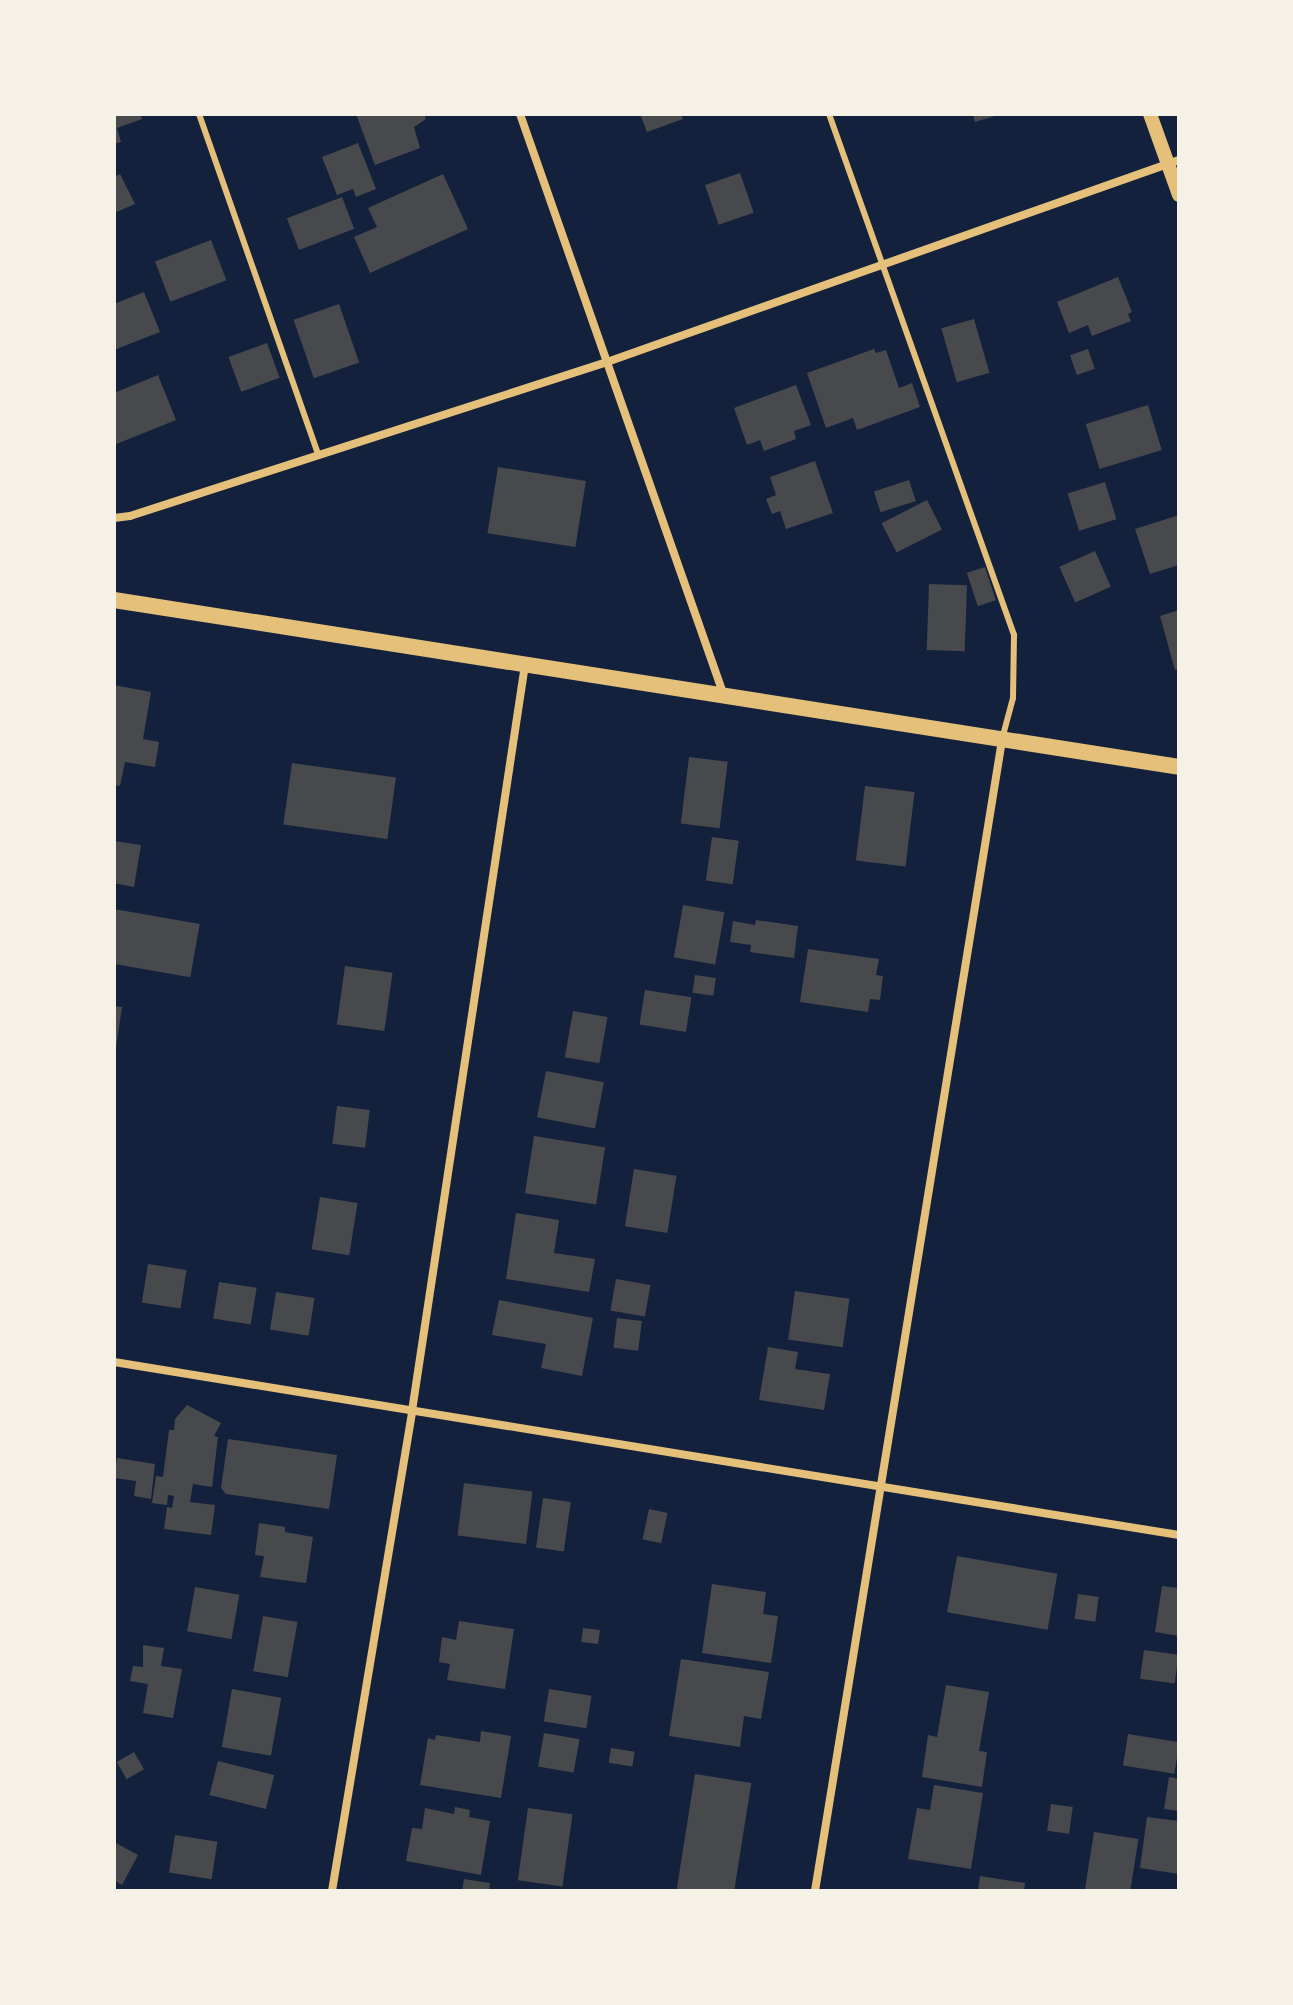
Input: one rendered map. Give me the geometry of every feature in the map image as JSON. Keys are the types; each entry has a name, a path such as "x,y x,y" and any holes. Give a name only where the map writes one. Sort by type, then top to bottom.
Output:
{"main road":[{"path":"114,600 1179,767"}],"street":[{"path":"520,114 724,697"},
{"path":"1150,114 1174,162 1179,195"},
{"path":"114,518 130,516 607,362 1174,162"},
{"path":"332,1891 412,1411 525,664"},
{"path":"815,1891 1002,740"},
{"path":"114,1362 1179,1535"}],"lane":[{"path":"199,114 319,456"},
{"path":"829,114 1014,635 1013,698 1002,740"}],"building":[{"path":"114,114 141,114 142,119 117,128 121,142 114,144"},
{"path":"356,114 424,114 426,119 414,127 420,148 375,165"},
{"path":"640,114 681,114 683,119 647,132"},
{"path":"973,114 998,114 998,115 975,122"},
{"path":"358,143 376,189 356,197 353,189 337,195 322,157"},
{"path":"740,173 754,213 719,225 705,185"},
{"path":"120,174 135,204 114,213 114,177"},
{"path":"443,174 468,229 370,273 354,237 377,227 368,208"},
{"path":"342,197 354,229 299,250 287,218"},
{"path":"211,240 226,280 170,302 155,262"},
{"path":"1118,277 1132,312 1128,314 1131,321 1092,336 1088,325 1069,333 1057,302"},
{"path":"144,292 160,332 114,350 114,304"},
{"path":"339,304 359,363 314,378 294,320"},
{"path":"974,319 989,373 957,382 941,328"},
{"path":"267,343 280,378 241,392 228,357"},
{"path":"874,349 876,353 886,350 899,388 912,383 920,407 857,430 853,418 826,428 807,373"},
{"path":"1088,349 1095,369 1077,375 1070,355"},
{"path":"158,375 176,420 114,445 114,393"},
{"path":"796,385 811,425 794,431 796,439 764,451 760,440 747,445 734,408"},
{"path":"1148,405 1162,450 1100,469 1086,424"},
{"path":"815,461 833,513 786,529 780,511 772,514 766,499 776,495 770,477"},
{"path":"498,467 586,481 575,547 488,533"},
{"path":"909,480 916,501 881,512 874,491"},
{"path":"1105,482 1116,519 1079,531 1068,493"},
{"path":"927,500 942,529 897,553 882,523"},
{"path":"1179,515 1179,565 1150,574 1135,529"},
{"path":"1095,551 1111,587 1075,602 1059,567"},
{"path":"985,567 996,600 978,606 967,573"},
{"path":"929,584 967,585 965,651 927,650"},
{"path":"1179,610 1179,669 1175,670 1160,616"},
{"path":"114,685 151,692 143,739 159,742 155,767 125,762 120,786 114,785"},
{"path":"689,757 728,762 720,828 681,824"},
{"path":"292,763 396,778 387,839 283,824"},
{"path":"865,786 915,792 905,867 856,860"},
{"path":"712,837 739,841 733,884 706,881"},
{"path":"114,841 141,845 134,887 114,883"},
{"path":"683,905 724,912 715,964 674,957"},
{"path":"114,909 200,924 190,977 114,964"},
{"path":"756,920 798,926 794,958 750,952 751,945 730,942 733,921 755,925"},
{"path":"808,949 879,959 876,975 883,976 880,1000 870,999 868,1012 800,1002"},
{"path":"345,966 393,973 384,1031 337,1024"},
{"path":"695,975 716,978 713,996 692,993"},
{"path":"645,990 691,997 686,1032 640,1025"},
{"path":"114,1006 122,1007 116,1048 114,1048"},
{"path":"573,1011 607,1017 599,1063 565,1057"},
{"path":"546,1071 604,1082 595,1128 537,1117"},
{"path":"337,1106 370,1110 365,1148 332,1144"},
{"path":"534,1136 605,1147 596,1205 525,1193"},
{"path":"634,1169 676,1176 667,1233 625,1226"},
{"path":"320,1197 358,1203 349,1255 312,1249"},
{"path":"516,1213 559,1220 554,1253 595,1259 589,1292 506,1279"},
{"path":"148,1264 187,1270 180,1309 142,1303"},
{"path":"616,1279 650,1285 645,1317 610,1311"},
{"path":"219,1282 257,1288 251,1324 213,1319"},
{"path":"795,1291 849,1299 843,1347 788,1340"},
{"path":"276,1292 315,1298 309,1336 270,1330"},
{"path":"499,1300 593,1318 582,1376 541,1368 546,1344 492,1335"},
{"path":"617,1318 642,1321 638,1351 613,1348"},
{"path":"768,1347 798,1352 795,1369 830,1374 824,1410 759,1400"},
{"path":"187,1405 221,1423 214,1436 218,1437 212,1487 193,1484 190,1502 215,1505 211,1535 164,1529 167,1507 172,1508 174,1496 168,1495 167,1505 152,1503 156,1476 163,1477 169,1430 174,1430 175,1419"},
{"path":"228,1439 337,1455 329,1509 226,1494 221,1488"},
{"path":"117,1458 155,1464 151,1499 134,1496 136,1481 114,1478"},
{"path":"464,1483 532,1491 526,1544 458,1536"},
{"path":"543,1498 571,1502 564,1551 536,1548"},
{"path":"649,1509 668,1513 661,1543 643,1539"},
{"path":"259,1523 285,1527 285,1532 313,1537 306,1583 260,1577 264,1556 255,1555"},
{"path":"957,1556 1057,1574 1048,1630 947,1612"},
{"path":"712,1584 766,1592 763,1614 778,1616 771,1663 702,1653"},
{"path":"1162,1586 1179,1588 1179,1636 1155,1632"},
{"path":"195,1587 239,1595 232,1639 187,1631"},
{"path":"1078,1594 1099,1597 1095,1622 1075,1619"},
{"path":"263,1616 297,1622 288,1677 253,1671"},
{"path":"459,1621 514,1629 505,1689 447,1680 450,1664 439,1662 442,1637 456,1640"},
{"path":"583,1628 600,1630 598,1644 581,1642"},
{"path":"143,1645 164,1648 161,1666 182,1669 173,1718 143,1713 148,1684 130,1681 133,1666 143,1667"},
{"path":"1144,1650 1179,1655 1175,1684 1140,1679"},
{"path":"681,1659 769,1672 761,1719 744,1716 740,1747 669,1736"},
{"path":"946,1685 989,1692 979,1751 987,1752 982,1787 922,1777 928,1735 937,1737"},
{"path":"232,1689 281,1698 271,1756 222,1747"},
{"path":"549,1689 591,1696 586,1728 544,1722"},
{"path":"481,1731 511,1736 501,1798 420,1785 428,1738 435,1740 436,1735 480,1742"},
{"path":"544,1733 579,1739 574,1773 538,1766"},
{"path":"1128,1734 1179,1742 1174,1774 1123,1766"},
{"path":"611,1748 635,1752 632,1767 609,1763"},
{"path":"134,1752 144,1769 127,1779 117,1762"},
{"path":"218,1761 274,1775 266,1809 210,1795"},
{"path":"695,1774 751,1783 734,1891 677,1891"},
{"path":"1169,1777 1179,1779 1179,1811 1164,1809"},
{"path":"934,1785 983,1793 971,1869 908,1859 917,1808 930,1810"},
{"path":"1051,1804 1073,1807 1069,1834 1047,1831"},
{"path":"455,1807 470,1810 469,1817 490,1821 481,1875 406,1861 412,1828 422,1829 425,1808 454,1814"},
{"path":"528,1808 573,1814 562,1887 518,1880"},
{"path":"1147,1817 1179,1821 1179,1874 1140,1868"},
{"path":"1094,1832 1138,1839 1130,1891 1085,1890"},
{"path":"175,1835 217,1842 212,1879 169,1873"},
{"path":"114,1842 138,1855 122,1885 114,1880"},
{"path":"980,1876 1025,1883 1024,1891 978,1891"},
{"path":"464,1879 490,1883 489,1891 462,1891"}]}
